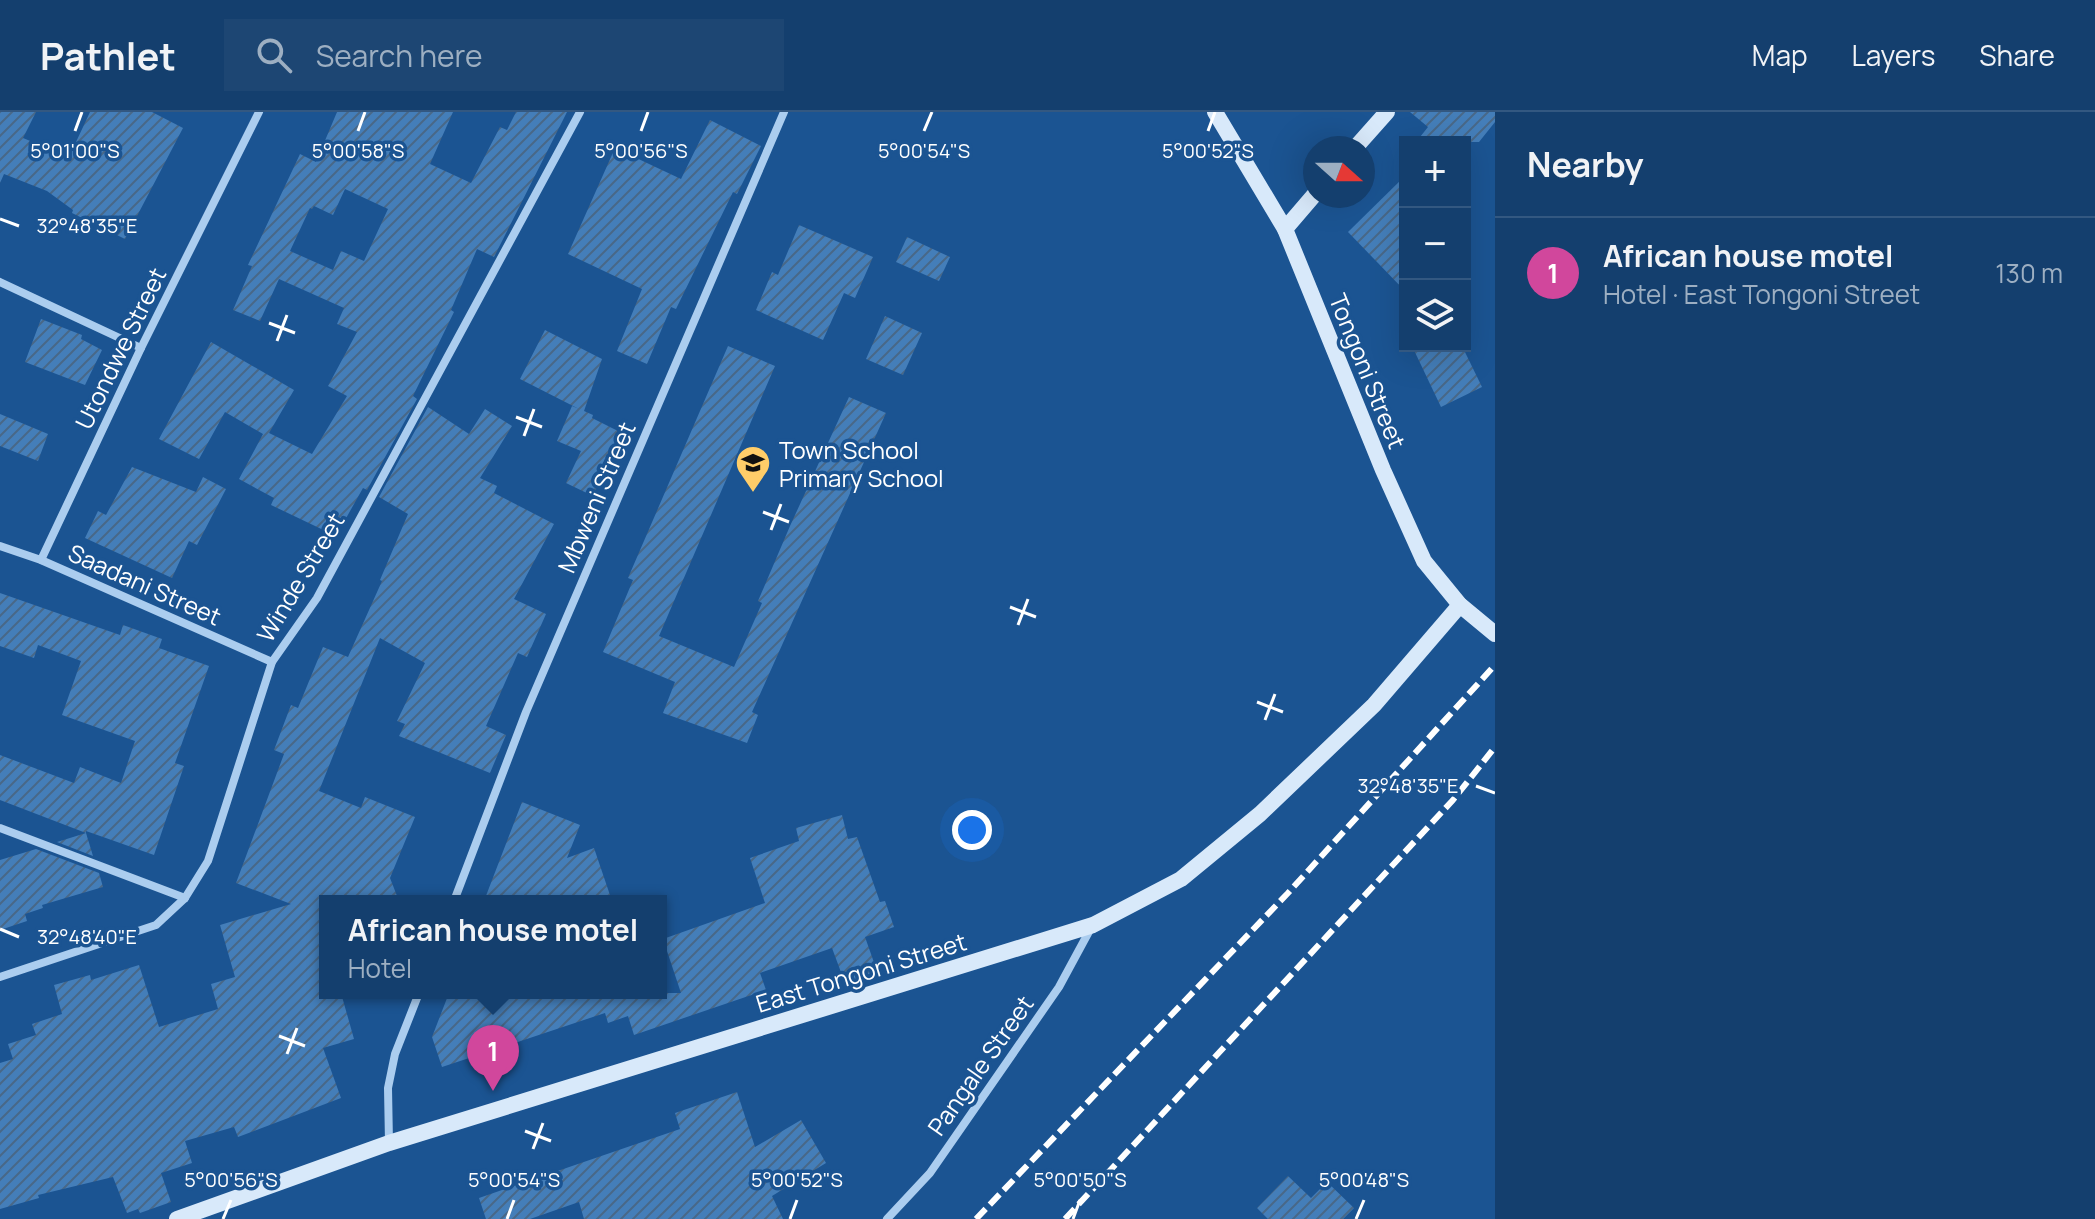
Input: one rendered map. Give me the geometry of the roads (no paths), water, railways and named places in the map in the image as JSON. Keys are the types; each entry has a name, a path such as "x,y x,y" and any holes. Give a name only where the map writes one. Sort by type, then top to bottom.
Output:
{"street":[{"name":"Utondwe Street","path":"41,560 141,348 259,112"},
{"name":"Winde Street","path":"0,977 156,925 185,898 208,861 272,662 317,598 580,112"},
{"name":"Mbweni Street","path":"456,895 532,698 784,112"},
{"name":"Tongoni Street","path":"1215,112 1285,229 1383,470 1424,561 1460,605 1495,634"},
{"path":"1366,136 1387,112"},
{"path":"1285,229 1303,208"},
{"path":"0,282 141,348"},
{"name":"Saadani Street","path":"0,546 41,560 272,662"},
{"name":"East Tongoni Street","path":"177,1219 389,1143 1093,925 1181,879 1260,814 1374,705 1460,605"},
{"path":"0,828 185,898"},
{"name":"Pangale Street","path":"887,1219 930,1173 1059,987 1093,925"},
{"path":"389,1143 388,1088 395,1054 417,999"}],"railway":[{"path":"976,1219 1288,893 1495,665"},
{"path":"1065,1219 1453,800 1495,747"}],"place":[{"name":"Town School Primary School","path":"753,494"},
{"name":"African house motel","path":"493,1091"}]}
